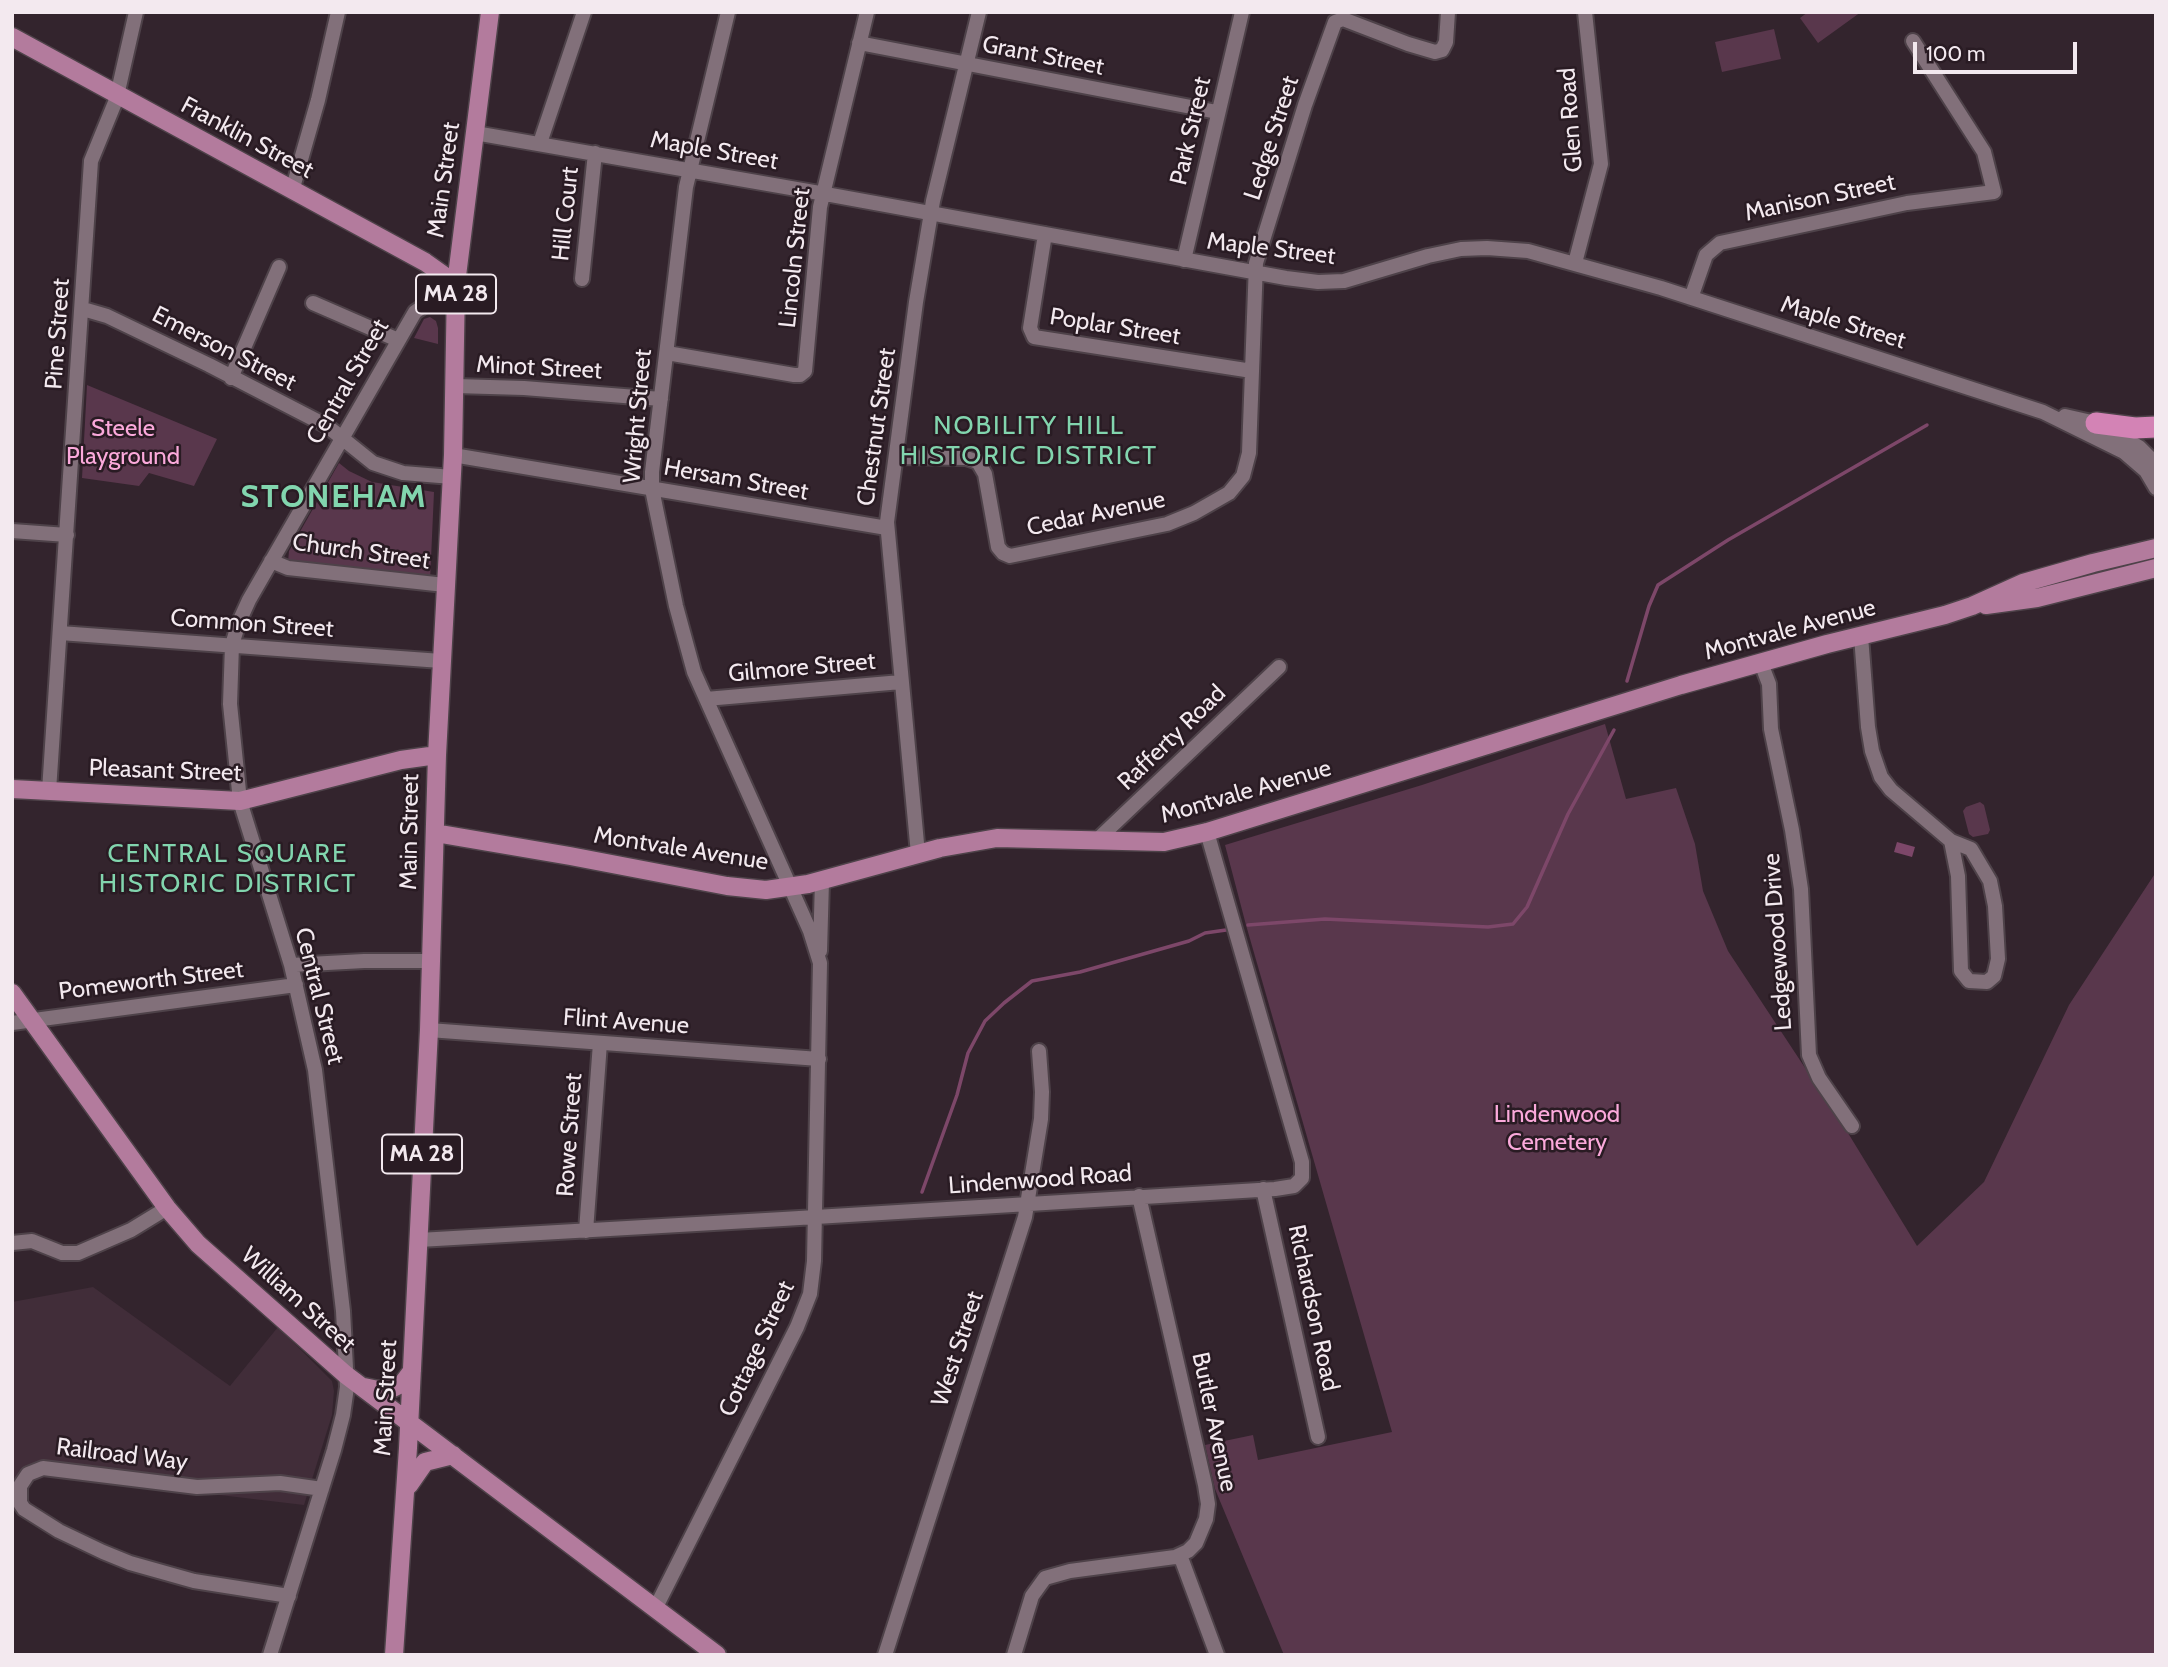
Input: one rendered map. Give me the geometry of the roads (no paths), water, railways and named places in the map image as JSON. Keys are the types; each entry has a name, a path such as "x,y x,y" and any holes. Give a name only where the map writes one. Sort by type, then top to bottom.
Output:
{"highway":[{"path":"2096,423 2135,428 2156,427"}],"main road":[{"name":"Main Street","path":"394,1655 410,1423 429,1030 436,755 453,455 456,284 490,12"},
{"name":"Franklin Street","path":"12,37 425,262 456,284"},
{"name":"Montvale Avenue","path":"1972,606 2023,583 2093,562 2156,548"},
{"name":"Montvale Avenue","path":"435,833 741,888 766,890 822,881 947,846 1005,837 1164,842 1207,832 1604,708 1761,663 1972,606 2037,598 2156,568"},
{"name":"Pleasant Street","path":"12,789 240,801 401,760 436,755"},
{"name":"William Street","path":"12,993 167,1208 198,1244 353,1380 717,1655"},
{"path":"353,1380 371,1389 393,1388 403,1383 412,1371"},
{"path":"405,1491 425,1461 453,1455"}],"street":[{"name":"Pine Street","path":"49,791 91,161 118,95 136,12"},
{"path":"292,191 321,90 338,12"},
{"path":"540,143 584,12"},
{"name":"Wright Street","path":"728,12 689,170 652,488 676,606 690,658 790,888"},
{"name":"Lincoln Street","path":"667,353 796,376 807,367 822,193 867,12"},
{"name":"Chestnut Street","path":"918,854 887,528 916,302 931,214 979,12"},
{"name":"Park Street","path":"1184,260 1242,12"},
{"name":"Ledge Street","path":"1254,273 1305,105 1335,22 1339,19 1435,52 1442,50 1447,38 1448,12"},
{"name":"Glen Road","path":"1574,263 1601,164 1585,12"},
{"name":"Manison Street","path":"1691,298 1706,255 1720,243 1906,203 1994,192 1989,167 1979,143 1913,41"},
{"name":"Grant Street","path":"859,43 1217,113"},
{"name":"Maple Street","path":"475,133 1298,280 1333,282 1365,276 1438,253 1472,248 1528,251 1691,298 2043,412 2096,423 2131,441 2156,464"},
{"name":"Hill Court","path":"582,279 595,153"},
{"name":"Poplar Street","path":"1045,234 1030,328 1034,337 1252,371"},
{"path":"231,378 279,267"},
{"name":"Cedar Avenue","path":"897,457 969,458 978,462 985,474 998,547 1008,555 1145,530 1194,513 1229,493 1240,480 1249,453 1254,273"},
{"name":"Central Street","path":"271,1655 353,1380 313,1057 291,965 240,801 231,711 232,645 244,610 398,340 418,309 456,284"},
{"path":"313,303 398,340"},
{"name":"Emerson Street","path":"83,309 107,316 327,426 364,458 393,471 452,478"},
{"name":"Minot Street","path":"455,386 524,388 661,399"},
{"name":"Maple Street","path":"2043,412 2124,452 2146,471 2156,488"},
{"name":"Hersam Street","path":"453,455 887,528"},
{"path":"12,531 67,535"},
{"name":"Church Street","path":"271,561 288,568 445,585"},
{"name":"Common Street","path":"60,633 441,661"},
{"path":"1861,636 1868,727 1872,751 1881,777 1891,790 1951,841 1971,849 1990,881 1995,906 1998,959 1994,976 1987,982 1969,981 1961,971 1958,876 1951,841"},
{"name":"Ledgewood Drive","path":"1761,663 1769,684 1771,729 1801,889 1809,1055 1819,1078 1852,1126"},
{"name":"Rafferty Road","path":"1096,841 1279,667"},
{"name":"Gilmore Street","path":"706,699 901,682"},
{"name":"Lindenwood Road","path":"419,1240 1286,1188 1296,1184 1302,1178 1303,1166 1207,832"},
{"name":"Cottage Street","path":"656,1607 805,1311 813,1280 822,881"},
{"name":"Cottage Street","path":"790,888 810,932 820,963"},
{"path":"291,965 352,961 431,961"},
{"name":"Pomeworth Street","path":"12,1023 296,985"},
{"name":"Flint Avenue","path":"429,1030 819,1059"},
{"name":"Rowe Street","path":"586,1231 600,1042"},
{"name":"West Street","path":"885,1655 1028,1203 1041,1119 1039,1051"},
{"name":"Richardson Road","path":"1263,1189 1318,1437"},
{"name":"Butler Avenue","path":"1139,1196 1207,1494 1208,1510 1203,1530 1192,1547 1180,1555"},
{"path":"12,1244 32,1241 62,1252 78,1252 131,1230 167,1208"},
{"name":"Railroad Way","path":"289,1595 194,1581 130,1563 59,1531 24,1508 20,1503 20,1486 28,1474 43,1468 197,1487 280,1482 322,1489"},
{"path":"1014,1655 1032,1596 1045,1578 1059,1573 1166,1560 1180,1555 1217,1655"}],"waterway":[{"path":"1627,681 1649,606 1658,585 1728,540 1927,425"},
{"path":"1248,925 1325,919 1488,927 1513,924 1527,907 1568,814 1614,730"},
{"path":"922,1192 957,1095 968,1053 985,1021 1004,1003 1032,981 1080,972 1189,941 1205,933 1226,930"}],"district":[{"name":"NOBILITY HILL HISTORIC DISTRICT","path":"1029,441"},
{"name":"STONEHAM","path":"334,498"},
{"name":"CENTRAL SQUARE HISTORIC DISTRICT","path":"228,869"}],"park label":[{"name":"Steele Playground","path":"123,443"},
{"name":"Lindenwood Cemetery","path":"1557,1129"}]}
